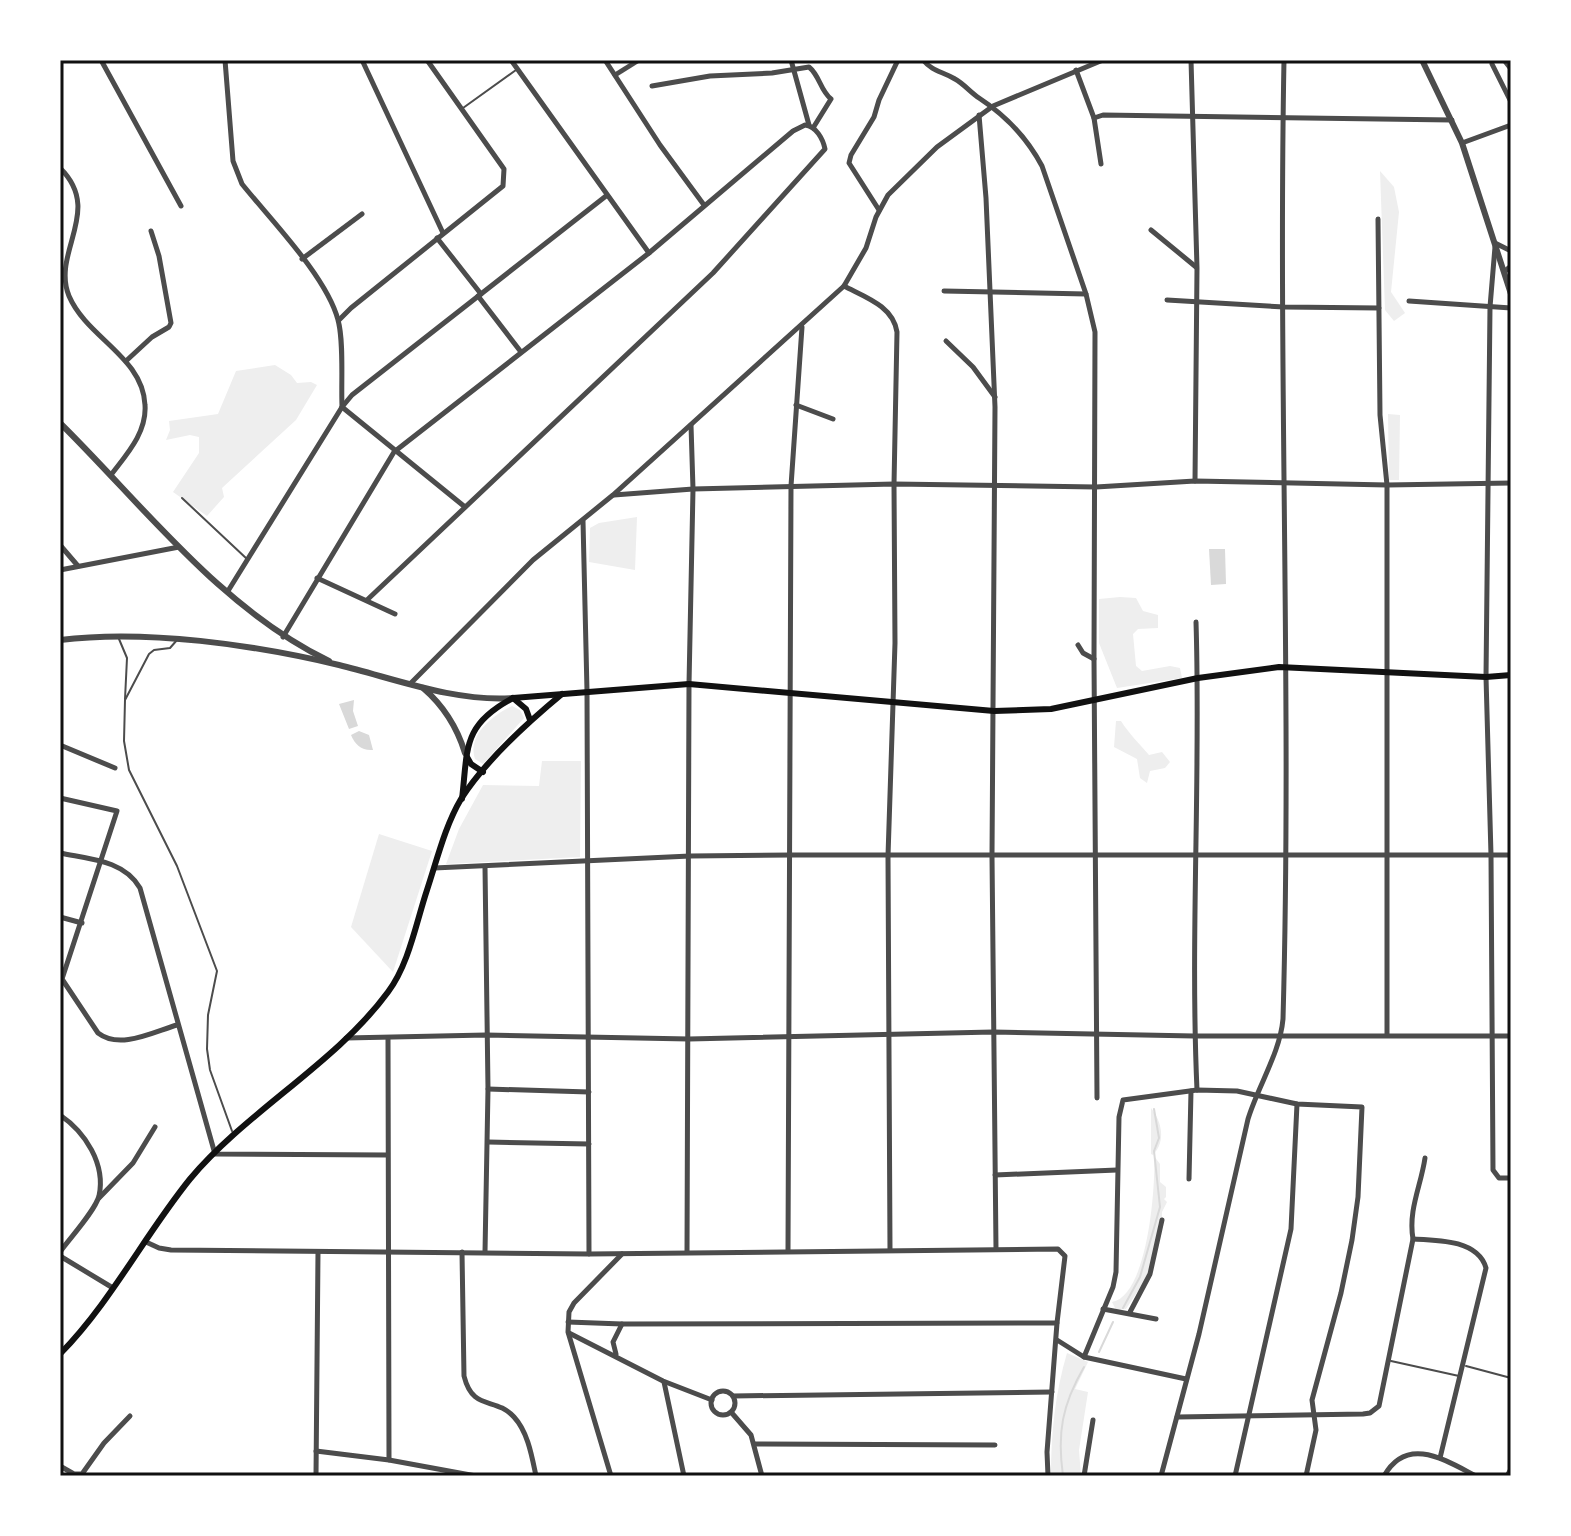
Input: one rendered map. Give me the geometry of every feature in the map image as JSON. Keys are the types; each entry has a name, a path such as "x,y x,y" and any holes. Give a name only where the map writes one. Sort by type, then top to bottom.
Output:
{"main road":[{"path":"462,799 465,753 470,736 499,705 513,698 689,684 994,711 1051,709 1198,678 1287,666 1486,677 1511,675"},
{"path":"60,1354 82,1332 190,1180 234,1136 345,1038 389,991 398,976 434,868 462,799 530,720 562,694"},
{"path":"513,698 526,709 530,720"},
{"path":"465,753 471,764 483,772"}],"street":[{"path":"101,60 181,206"},
{"path":"225,60 236,173 318,281 338,321 342,407 465,507"},
{"path":"362,60 443,233"},
{"path":"338,321 503,186 505,181 504,169 427,60"},
{"path":"511,60 649,253"},
{"path":"605,60 660,145 704,205"},
{"path":"615,75 639,60"},
{"path":"367,600 713,273 826,147 811,126 791,60"},
{"path":"879,210 849,163 874,117 898,60"},
{"path":"923,60 932,71 954,78 993,106 1034,151 1086,294 1095,332 1097,1098"},
{"path":"411,683 533,560 613,495 844,286 866,248 879,210 888,195 937,147 993,106 1103,60"},
{"path":"1191,60 1197,268 1195,481"},
{"path":"1161,1476 1255,1093 1282,1035 1288,855 1284,60"},
{"path":"1422,60 1462,143 1511,294"},
{"path":"1504,60 1511,69"},
{"path":"1492,64 1511,102"},
{"path":"283,637 394,452 649,253 793,131 811,126 831,99 822,90 812,68 710,76 652,86"},
{"path":"1076,70 1094,118 1101,164"},
{"path":"979,115 995,397 992,856 996,1249"},
{"path":"1094,118 1103,115 1452,120"},
{"path":"1462,143 1511,125"},
{"path":"60,168 74,186 79,205 62,283 81,315 126,361 138,377 143,391 145,418 134,443 110,476"},
{"path":"228,591 352,395 606,196"},
{"path":"302,259 362,214"},
{"path":"1378,219 1380,415 1387,485 1387,1035"},
{"path":"1151,230 1197,268"},
{"path":"126,361 171,323 159,256 151,231"},
{"path":"437,238 521,352"},
{"path":"1495,245 1511,251"},
{"path":"1495,245 1490,307 1486,677 1491,855 1493,1170 1499,1178 1511,1178"},
{"path":"1504,272 1511,266"},
{"path":"844,286 875,302 896,323 893,701 888,856 890,1250"},
{"path":"944,291 1086,294"},
{"path":"1167,300 1284,307 1379,308"},
{"path":"1409,301 1511,308"},
{"path":"788,1251 791,486 802,326"},
{"path":"946,341 973,367 995,397"},
{"path":"796,405 833,419"},
{"path":"60,423 180,547 228,591 283,637 335,664"},
{"path":"687,1252 691,425"},
{"path":"613,495 693,489 894,484 1096,487 1195,481 1387,485 1511,483"},
{"path":"583,521 587,691 589,1254"},
{"path":"60,545 79,567"},
{"path":"60,570 180,547"},
{"path":"317,578 395,614"},
{"path":"1189,1179 1194,1091 1197,855 1196,622"},
{"path":"60,640 86,636 226,644 335,664 477,698 513,698"},
{"path":"1078,645 1083,653 1094,659"},
{"path":"420,686 442,707 460,737 465,753"},
{"path":"60,745 115,768"},
{"path":"60,798 117,811 61,979 98,1033 106,1039 125,1040 177,1025"},
{"path":"60,853 120,867 130,873 140,888 215,1154 387,1155"},
{"path":"434,868 690,856 1511,855"},
{"path":"485,867 488,1089 485,1252"},
{"path":"60,917 82,923"},
{"path":"345,1038 486,1035 689,1039 993,1032 1194,1036 1511,1036"},
{"path":"388,1038 389,1460"},
{"path":"488,1089 589,1092"},
{"path":"1084,1357 1113,1287 1116,1272 1120,1104 1127,1098 1194,1091 1255,1093 1297,1104 1362,1107 1352,1240 1312,1400 1316,1430 1306,1476"},
{"path":"1235,1476 1291,1229 1297,1104"},
{"path":"60,1115 92,1151 99,1168 99,1198"},
{"path":"113,1288 60,1254 99,1198 133,1163 155,1127"},
{"path":"488,1142 589,1144"},
{"path":"1177,1417 1314,1417 1363,1414 1379,1406 1413,1239 1411,1215 1425,1158"},
{"path":"995,1175 1117,1170"},
{"path":"1130,1312 1150,1274 1162,1220"},
{"path":"1413,1239 1477,1251 1483,1259 1486,1276 1440,1458"},
{"path":"146,1242 171,1250 318,1252 589,1254 1058,1249 1065,1256 1057,1323 1048,1476"},
{"path":"316,1476 318,1252"},
{"path":"462,1252 463,1367 467,1388 471,1396 480,1402 505,1409 516,1418 531,1451 536,1476"},
{"path":"611,1476 568,1332 568,1322 574,1303 623,1253"},
{"path":"1103,1309 1156,1319"},
{"path":"568,1322 1057,1323"},
{"path":"616,1355 613,1342 622,1324"},
{"path":"568,1332 663,1381 712,1400"},
{"path":"1057,1340 1084,1357 1186,1379"},
{"path":"663,1381 684,1476"},
{"path":"720,1391 727,1391 733,1396 735,1406 731,1412 724,1415 712,1407 712,1400 720,1391"},
{"path":"733,1396 1052,1392"},
{"path":"731,1412 746,1427 755,1444 762,1476"},
{"path":"60,1466 74,1474 82,1474 104,1443 130,1416"},
{"path":"1084,1476 1093,1420"},
{"path":"755,1444 995,1445"},
{"path":"316,1451 476,1476"},
{"path":"1384,1476 1391,1465 1406,1454 1440,1458 1476,1476"},
{"path":"1507,1476 1511,1469"}],"lane":[{"path":"461,109 517,69"},
{"path":"182,498 248,560"},
{"path":"118,638 127,658 124,741 130,775 177,866 217,971 208,1015 207,1049 210,1070 234,1136"},
{"path":"125,700 151,651 170,648 177,640"},
{"path":"1389,1361 1461,1377"},
{"path":"1463,1366 1511,1378"}],"shaded area":[{"path":"1380,171 1394,187 1399,212 1391,292 1405,313 1394,321 1385,310"},
{"path":"275,365 297,383 317,385 296,420 222,488 224,497 207,516 173,492 199,453 199,437 190,435 166,440 169,421 218,414 236,371"},
{"path":"1388,414 1400,415 1399,480 1389,480"},
{"path":"637,517 635,570 589,562 590,528 599,523"},
{"path":"1209,549 1225,549 1226,584 1211,585"},
{"path":"1136,598 1143,611 1158,615 1158,628 1138,629 1133,634 1136,666 1142,671 1170,666 1180,668 1182,678 1117,688 1099,643 1099,599"},
{"path":"354,700 353,711 358,726 349,729 339,704"},
{"path":"512,706 520,710 524,718 483,764 475,759 473,750 478,734 489,721"},
{"path":"1116,721 1121,721 1149,755 1162,752 1170,762 1165,768 1150,771 1147,783 1140,778 1137,759 1114,747"},
{"path":"359,731 369,735 373,750 362,748 355,742 351,735"},
{"path":"542,761 581,761 580,857 446,864 459,829 483,785 539,786"},
{"path":"379,834 432,851 393,972 351,927"},
{"path":"1151,1108 1161,1132 1160,1144 1153,1155 1151,1154"},
{"path":"1154,1156 1160,1164 1160,1182 1166,1187 1164,1199 1167,1202 1158,1224 1147,1277 1126,1309 1116,1310 1112,1302 1124,1295 1142,1261 1151,1213"},
{"path":"1067,1353 1088,1362 1075,1389 1088,1392 1079,1450 1081,1476 1051,1476 1054,1414"}],"waterway":[{"path":"1123,1308 1140,1277 1160,1207 1154,1151 1159,1138 1154,1109"},
{"path":"1099,1352 1113,1322"},
{"path":"1063,1476 1063,1420 1084,1367"}]}
